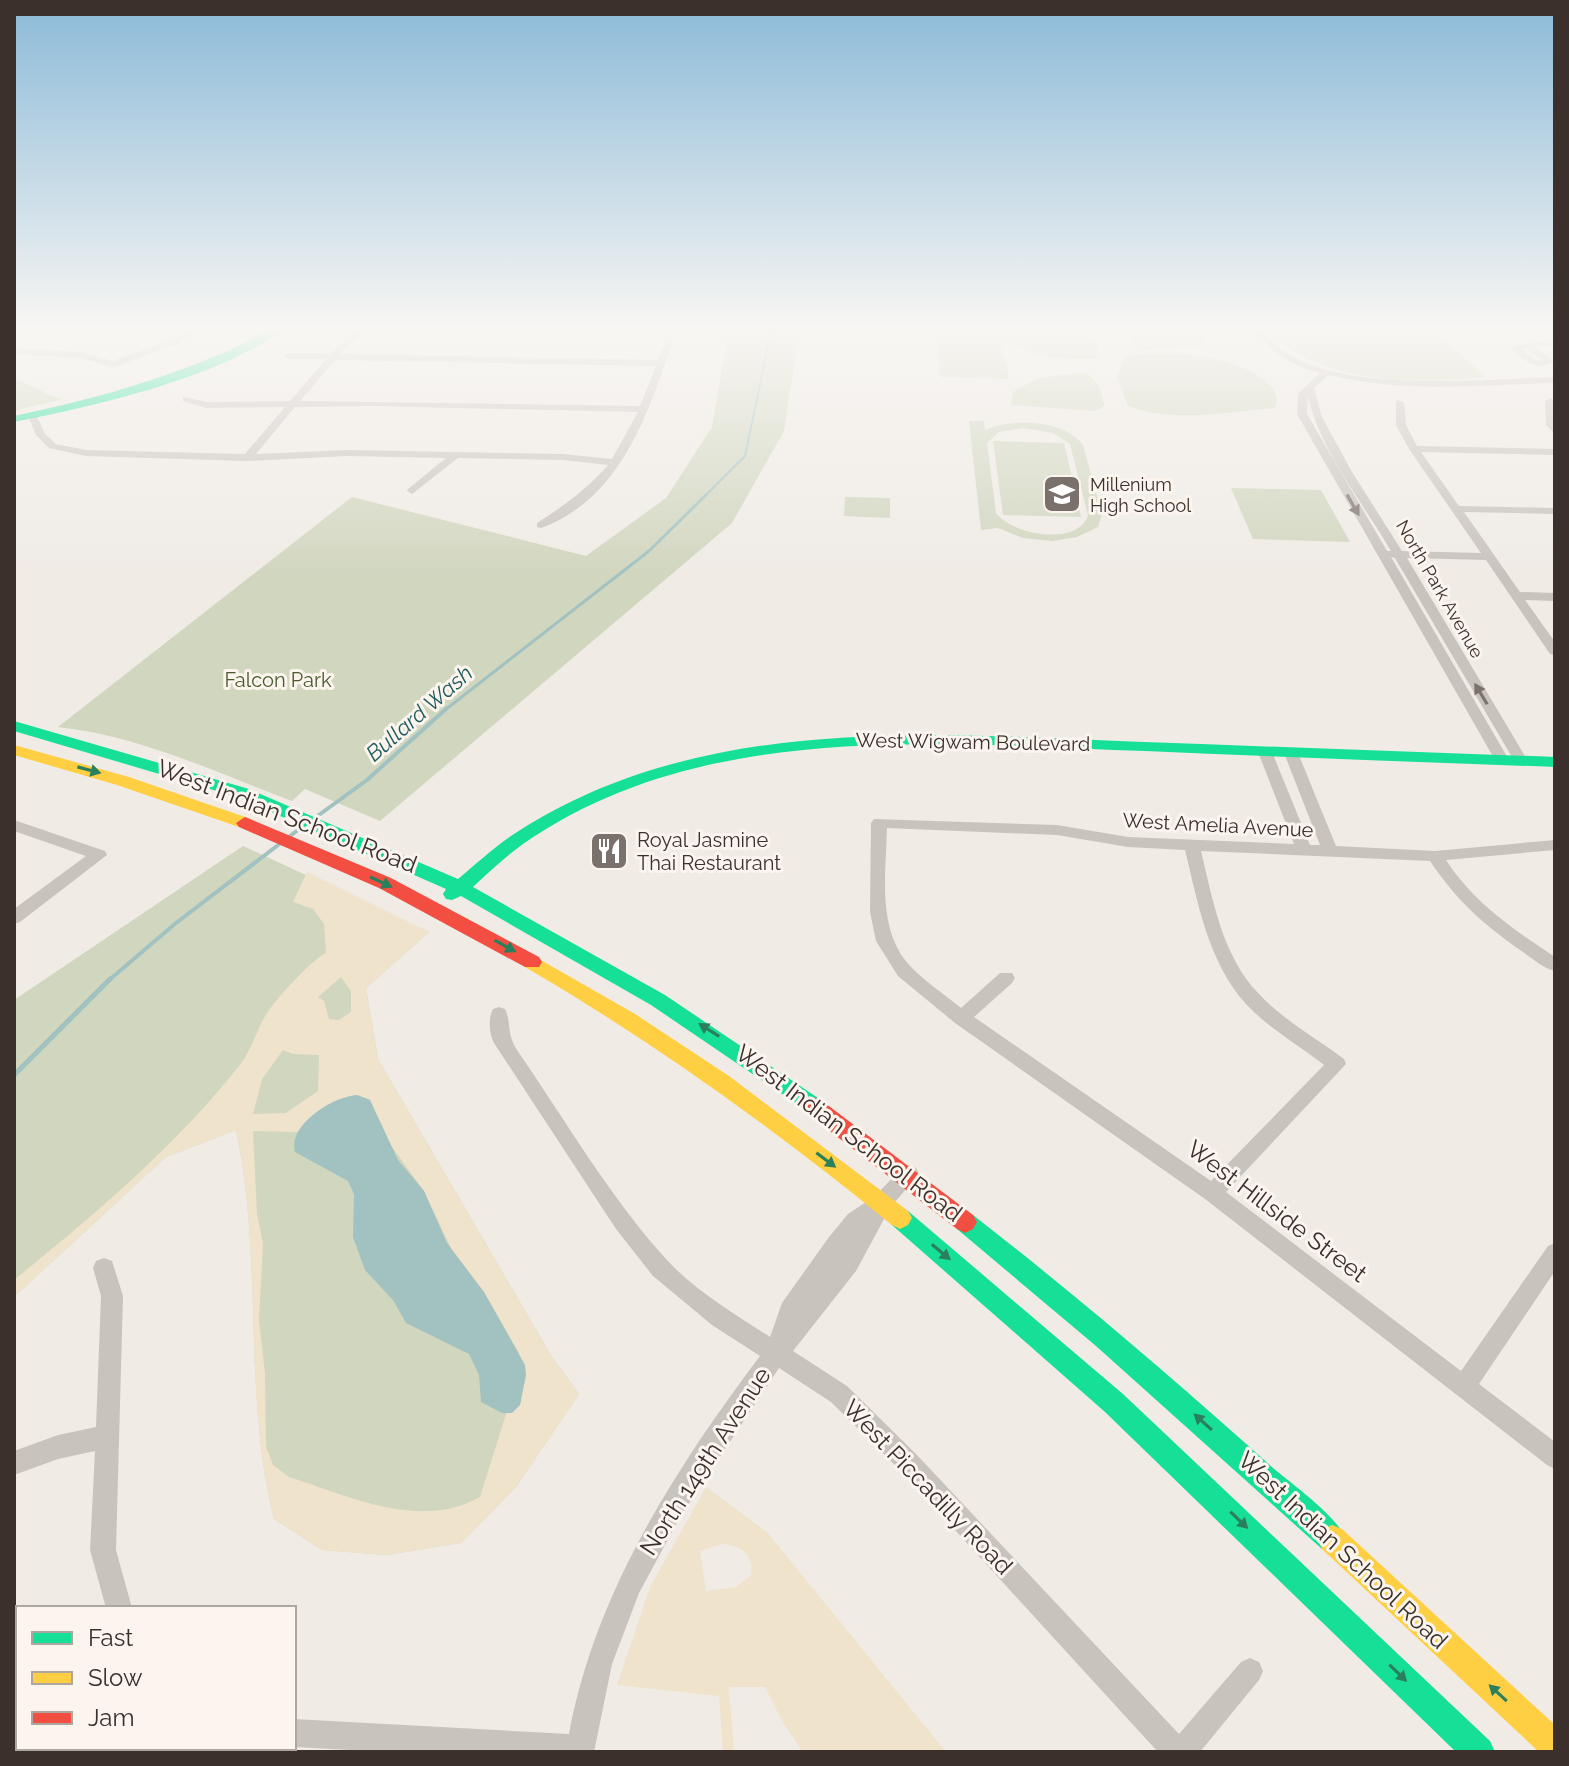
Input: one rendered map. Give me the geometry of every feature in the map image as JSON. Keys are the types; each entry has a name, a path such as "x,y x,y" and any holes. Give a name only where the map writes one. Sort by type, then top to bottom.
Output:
{"main road":[{"path":"23,418 52,410"},
{"name":"West Indian School Road","path":"14,726 150,763 285,810 357,839 460,885 587,955 723,1039 909,1174 1140,1364 1555,1746"},
{"name":"West Wigwam Boulevard","path":"437,908 460,885 532,828 595,793 667,767 750,748 819,740 907,737 1555,762"},
{"name":"West Indian School Road","path":"14,750 131,782 250,824 325,855 437,908 644,1030 771,1118 882,1202 1061,1354 1479,1752"}],"street":[{"path":"247,458 287,410"},
{"path":"541,525 572,508 616,463 633,440 644,410"},
{"name":"North Park Avenue","path":"1302,410 1381,554 1512,760"},
{"name":"North Park Avenue","path":"1316,410 1512,760"},
{"path":"1400,410 1401,425 1414,449 1555,651"},
{"path":"1550,410 1551,425 1555,431"},
{"path":"23,418 53,446 74,452 247,458 347,453 456,455 577,458 616,463"},
{"path":"1314,435 1328,436"},
{"path":"1414,449 1555,452"},
{"path":"412,491 456,455"},
{"path":"1457,509 1555,511"},
{"path":"1381,554 1491,557"},
{"path":"1517,596 1555,597"},
{"path":"1265,752 1304,850"},
{"path":"1291,753 1330,851"},
{"name":"West Amelia Avenue","path":"904,971 884,941 878,912 879,823 1057,830 1128,842 1192,846 1435,856 1555,845"},
{"path":"14,825 99,855 14,918"},
{"path":"1192,846 1213,925 1227,962 1253,999 1337,1064 1212,1193"},
{"path":"1435,856 1450,881 1473,907 1506,934 1555,965"},
{"name":"West Hillside Street","path":"904,971 961,1018 1212,1193 1555,1457"},
{"path":"961,1018 1006,978"},
{"name":"West Piccadilly Road","path":"499,1014 500,1038 645,1252 694,1299 839,1394 899,1453 1180,1752"},
{"name":"North 149th Avenue","path":"580,1750 606,1641 640,1559 675,1499 776,1354 806,1322 829,1271 871,1230 882,1202 909,1174"},
{"path":"1465,1385 1555,1253"},
{"path":"104,1268 112,1296 103,1550 118,1606"},
{"path":"14,1463 58,1447 108,1436"},
{"path":"1180,1752 1250,1671"},
{"path":"296,1733 580,1750"}],"green space":[{"name":"Falcon Park","path":"715,410 787,410 784,431 732,523 380,821 305,789 292,801 148,747 58,727 352,497 586,556 666,498 712,427"},
{"path":"1143,410 1253,410 1182,415"},
{"path":"969,421 984,421 985,430 1009,424 1037,423 1063,430 1083,445 1102,514 1098,527 1077,537 1052,541 1023,538 998,528 981,530","holes":["1022,428 1053,433 1070,444 1088,515 1082,525 1072,531 1059,534 1030,532 1004,521 996,513 987,443 999,432"]},
{"path":"993,441 1064,443 1081,517 1003,515"},
{"path":"1231,488 1321,490 1350,542 1253,539"},
{"path":"845,497 890,498 890,518 844,516"},
{"path":"243,846 429,932 366,988 378,1059 552,1357 579,1394 516,1487 461,1543 387,1555 322,1550 274,1519 258,1423 249,1227 236,1130 166,1157 14,1297 14,1000"}],"sand":[{"path":"307,872 429,932 366,988 378,1059 552,1357 579,1394 516,1487 461,1543 387,1555 322,1550 274,1519 258,1423 249,1227 236,1130 166,1157 14,1297 14,1280 132,1179 214,1096 243,1060 275,1003 303,972 326,953 324,924 313,909 293,902","holes":["341,977 351,991 351,1012 339,1020 329,1019 324,1001 318,997","283,1050 293,1054 319,1055 318,1091 286,1113 253,1114 262,1079","357,1095 370,1100 387,1140 424,1191 458,1263 484,1292 519,1353 526,1375 520,1405 506,1414 480,1497 457,1507 409,1511 360,1501 289,1477 273,1465 266,1446 265,1374 259,1320 263,1243 257,1214 253,1131 297,1132 332,1102"]},
{"path":"706,1487 767,1532 946,1752 803,1752 782,1721 765,1687 729,1687 734,1752 723,1752 719,1696 617,1685 650,1587","holes":["729,1545 745,1552 751,1575 736,1587 706,1591 700,1551"]}],"water":[{"path":"357,1095 370,1100 398,1160 424,1191 447,1243 484,1292 525,1365 520,1405 512,1413 502,1413 481,1402 479,1375 469,1354 406,1323 393,1300 365,1270 353,1237 354,1194 348,1181 295,1152 294,1142 305,1122 325,1106"}],"waterway":[{"name":"Bullard Wash","path":"706,495 745,456 755,410"},
{"name":"Bullard Wash","path":"445,710 649,551 706,495"},
{"name":"Bullard Wash","path":"312,820 367,780 447,708"},
{"name":"Bullard Wash","path":"289,837 304,825"},
{"name":"Bullard Wash","path":"108,981 176,923 282,842"},
{"name":"Bullard Wash","path":"14,1075 108,981"}],"traffic: fast":[{"path":"14,419 54,410"},
{"path":"14,726 243,793 457,886 658,1000 813,1106"},
{"path":"452,894 518,839 579,806 629,784 679,768 781,748 945,739 1555,762"},
{"path":"900,1218 1114,1403 1479,1752"},
{"path":"965,1222 1197,1417 1332,1539"}],"traffic: slow":[{"path":"14,750 123,781 245,823"},
{"path":"532,962 628,1019 722,1082 900,1218"},
{"path":"1332,1539 1555,1746"}],"traffic: jam":[{"path":"245,823 385,883 532,962"},
{"path":"813,1106 965,1222"}],"place":[{"name":"Millenium High School","path":"1062,494"},
{"name":"Royal Jasmine Thai Restaurant","path":"609,851"}]}
